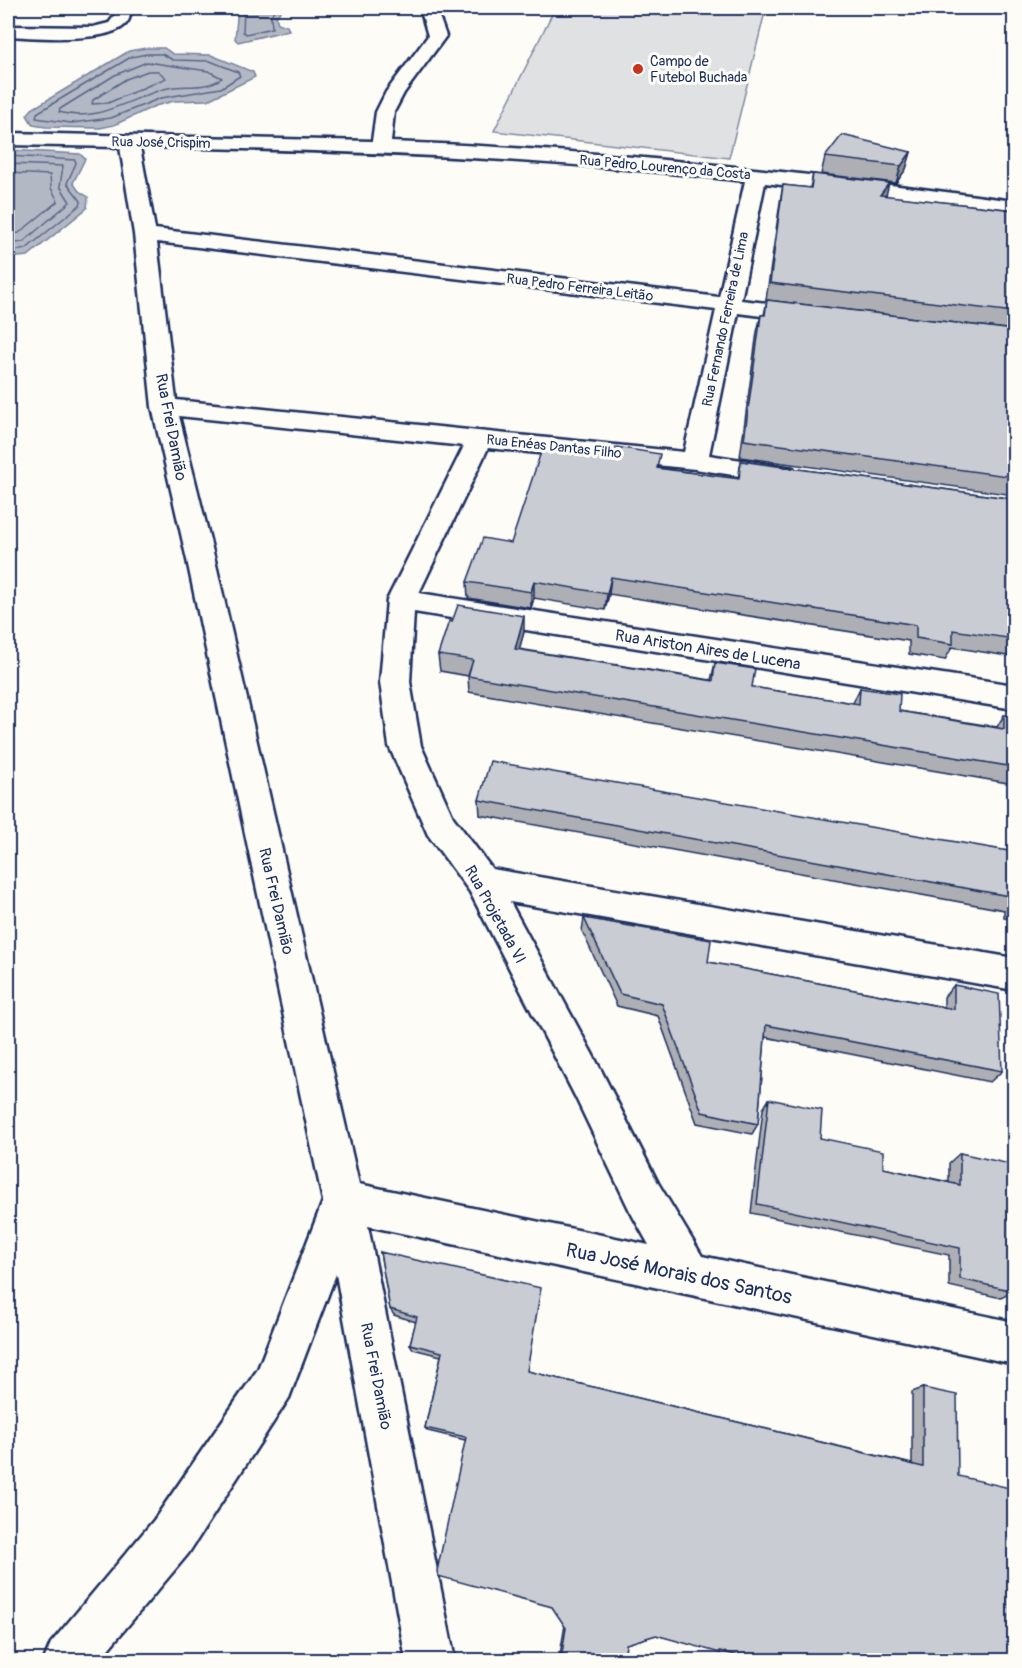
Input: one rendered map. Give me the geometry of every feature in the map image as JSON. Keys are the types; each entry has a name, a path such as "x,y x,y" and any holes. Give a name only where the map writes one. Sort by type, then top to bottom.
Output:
{"street":[{"path":"381,148 385,112 395,92 437,36 428,8"},
{"path":"8,31 93,32 115,27 121,22 122,11"},
{"name":"Rua José Crispim","path":"8,140 314,146"},
{"name":"Rua Frei Damião","path":"129,141 145,234 164,407 204,572 343,1201 431,1660"},
{"name":"Rua Pedro Lourenço da Costa","path":"314,146 530,155 756,176 1014,207"},
{"name":"Rua Fernando Ferreira de Lima","path":"695,461 756,176"},
{"name":"Rua Pedro Ferreira Leitão","path":"145,234 831,318"},
{"name":"Rua Enéas Dantas Filho","path":"164,407 695,461 813,478"},
{"name":"Rua Projetada VI","path":"480,438 401,600 395,682 405,746 441,825 482,882 588,1083 644,1197 690,1276"},
{"name":"Rua Ariston Aires de Lucena","path":"401,600 1014,698"},
{"path":"482,882 1014,974"},
{"path":"68,1660 171,1537 274,1383 343,1201"},
{"name":"Rua José Morais dos Santos","path":"343,1201 1014,1343"}],"shaded area":[{"name":"Campo de Futebol Buchada","path":"555,8 766,8 729,158 494,131"}],"water":[{"path":"238,8 283,8 276,17 278,23 287,26 289,30 238,42 235,39"},
{"path":"164,48 173,54 211,55 253,72 255,77 208,100 174,101 155,106 114,125 100,128 33,125 27,115 32,109 129,51"},
{"path":"8,150 80,154 85,159 73,183 88,197 87,208 28,256 8,258"}],"building":[{"path":"842,135 911,152 901,166 825,157"},
{"path":"813,174 889,183 880,195 1014,210 1014,312 770,283 783,185 811,188"},
{"path":"767,300 1014,330 1014,477 744,440 761,315 765,315"},
{"path":"616,447 660,454 657,468 739,479 741,461 1014,499 1014,639 953,630 953,644 916,638 916,625 611,577 607,594 534,581 531,592 467,582 483,538 511,543 542,449 613,460"},
{"path":"458,605 524,616 515,649 713,681 715,663 755,669 752,687 859,704 860,688 900,694 899,711 1004,729 1004,715 1014,717 1014,767 468,676 473,660 438,655 449,621 452,622"},
{"path":"490,761 1014,852 1014,897 479,800"},
{"path":"584,918 711,940 708,962 954,1009 954,985 999,994 1002,1071 766,1025 758,1124 702,1112 662,1004 620,994"},
{"path":"769,1099 822,1110 820,1138 883,1151 883,1168 960,1185 960,1153 1010,1164 1012,1220 1014,1220 1014,1291 960,1279 960,1248 757,1204"},
{"path":"380,1252 541,1288 527,1371 923,1467 923,1388 957,1395 958,1476 1014,1489 1014,1660 753,1660 656,1635 626,1644 624,1660 561,1660 566,1628 552,1607 438,1576 437,1571 466,1437 425,1428 442,1352 410,1344 417,1317 390,1309"}],"place":[{"name":"Campo de Futebol Buchada","path":"638,69"}]}
